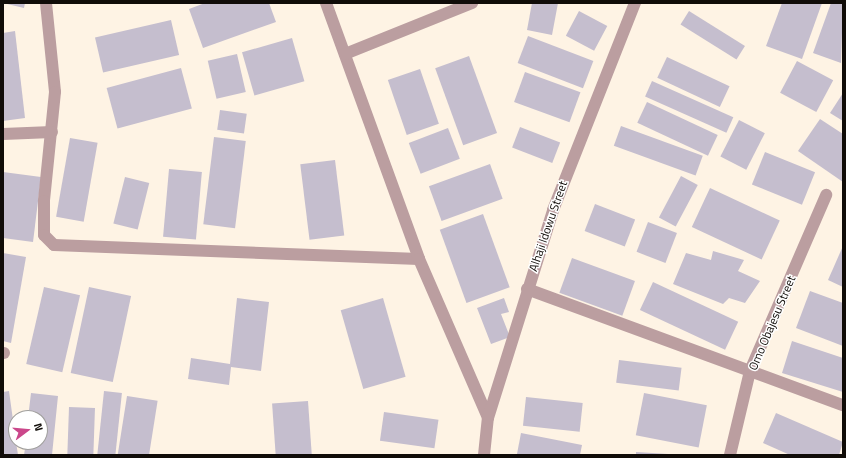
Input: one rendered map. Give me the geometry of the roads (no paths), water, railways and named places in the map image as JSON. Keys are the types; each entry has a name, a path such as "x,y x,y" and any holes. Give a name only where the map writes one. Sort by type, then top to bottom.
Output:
{"street":[{"path":"46,3 55,92 44,208 44,235 54,245 419,259"},
{"path":"326,3 419,259 488,418"},
{"path":"345,54 472,3"},
{"name":"Alhaji Idowu Street","path":"484,455 488,418 527,289 584,126 635,3"},
{"path":"3,134 52,132"},
{"name":"Omo Obajesu Street","path":"730,455 750,371 826,195"},
{"path":"527,289 843,405"}]}
